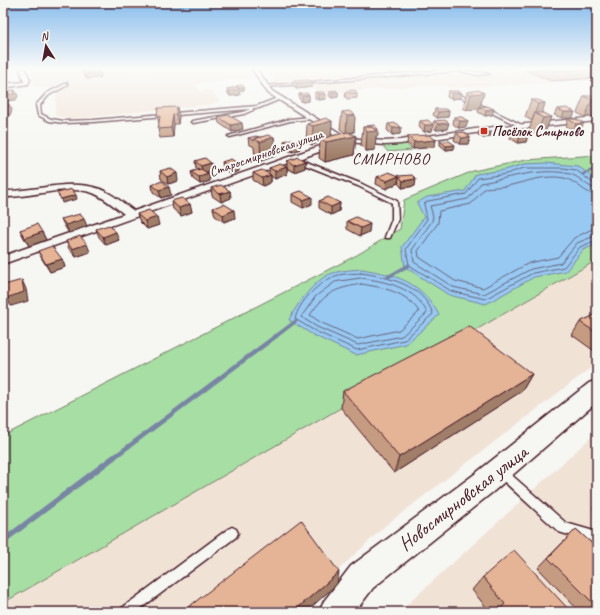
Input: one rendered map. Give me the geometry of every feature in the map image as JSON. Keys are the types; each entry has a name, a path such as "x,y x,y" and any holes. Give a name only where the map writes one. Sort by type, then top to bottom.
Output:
{"street":[{"path":"281,98 346,140"},
{"name":"Старосмирновская улица","path":"3,260 346,140 385,143 521,126 597,119"},
{"path":"3,194 15,195 80,188 95,190 133,215"},
{"name":"Новосмирновская улица","path":"335,612 362,577 499,470 597,389"}],"lane":[{"path":"45,98 38,105 39,114 44,118 64,122 258,107"},
{"path":"194,122 244,113 281,98"},
{"path":"464,98 521,126"},
{"path":"230,136 290,120 310,118"},
{"path":"293,158 360,185 395,202 395,219 388,237"},
{"path":"499,470 563,528 597,538"},
{"path":"126,612 232,533"}],"shaded area":[{"path":"56,98 216,98 219,101 212,104 72,119 55,116"},
{"path":"597,260 597,363 386,525 294,612 3,612 3,603"},
{"path":"597,432 597,612 399,612"}],"green space":[{"path":"404,142 412,150 388,152 381,144"},
{"path":"597,155 597,260 3,603 3,436 357,255 400,229 404,200 473,171 526,160"}],"water":[{"path":"546,163 578,166 597,181 597,244 583,250 566,271 534,277 486,304 449,295 405,267 402,247 424,217 417,203 427,197 465,191 476,174 505,170 524,164"},
{"path":"362,269 397,277 416,287 424,294 439,315 406,344 356,355 313,335 289,320 308,292 320,280 336,272"}],"building":[{"path":"587,98 597,98 597,99 592,100"},
{"path":"531,100 538,100 545,103 538,104"},
{"path":"3,104 9,104 7,109 3,110"},
{"path":"487,106 494,109 486,110 480,107"},
{"path":"177,107 176,114 173,115 171,128 158,129 160,116 157,116 158,108"},
{"path":"567,108 575,112 564,112 557,109"},
{"path":"435,109 445,109 449,111 438,112"},
{"path":"349,111 355,115 347,116 342,112"},
{"path":"535,113 543,113 551,117 543,118"},
{"path":"229,115 242,123 231,125 218,117"},
{"path":"454,117 462,117 468,121 460,121"},
{"path":"326,118 332,121 313,126 307,124"},
{"path":"568,119 576,119 584,123 576,124"},
{"path":"428,120 433,125 425,125 420,121"},
{"path":"445,120 449,123 438,124 434,121"},
{"path":"396,123 401,127 393,128 388,124"},
{"path":"374,125 378,129 375,130 372,127 366,126"},
{"path":"363,127 372,127 377,131 367,132"},
{"path":"479,131 486,131 491,134 484,135"},
{"path":"512,131 521,131 528,135 520,136"},
{"path":"348,132 356,136 326,142 320,139"},
{"path":"464,132 470,137 462,138 456,133"},
{"path":"268,135 274,137 260,142 254,139"},
{"path":"429,135 436,140 414,142 408,136"},
{"path":"256,136 259,137 254,139 254,141 248,138"},
{"path":"291,139 299,143 292,145 284,141"},
{"path":"440,141 449,141 455,145 446,146"},
{"path":"298,157 305,161 294,165 287,161"},
{"path":"205,158 211,163 201,166 195,161"},
{"path":"231,159 239,164 230,167 222,162"},
{"path":"280,164 287,167 275,171 269,168"},
{"path":"170,168 177,173 167,177 160,171"},
{"path":"201,169 209,174 199,177 191,172"},
{"path":"262,170 271,175 262,178 253,173"},
{"path":"389,172 399,176 387,181 377,177"},
{"path":"412,175 416,179 403,181 399,176"},
{"path":"162,181 169,187 159,190 152,185"},
{"path":"221,185 230,191 220,194 211,188"},
{"path":"72,189 76,195 61,199 57,193"},
{"path":"301,191 312,197 303,200 292,194"},
{"path":"328,197 340,203 331,207 319,201"},
{"path":"182,198 190,204 179,208 171,201"},
{"path":"224,204 234,210 223,215 213,208"},
{"path":"149,210 157,217 145,221 137,214"},
{"path":"80,214 84,219 66,225 61,219"},
{"path":"356,217 370,224 361,228 347,221"},
{"path":"37,224 42,232 25,238 20,230"},
{"path":"109,225 116,232 103,237 96,229"},
{"path":"80,236 87,244 72,249 66,241"},
{"path":"52,246 62,259 46,264 38,251"},
{"path":"22,280 24,292 6,298 4,285"},
{"path":"597,314 597,333 580,322"},
{"path":"469,326 532,374 399,457 343,391"},
{"path":"301,520 339,572 293,612 182,612"},
{"path":"576,529 597,548 597,607 548,558"},
{"path":"514,550 571,612 497,612 505,604 483,577"}],"waterway":[{"path":"583,174 593,170 597,172"},
{"path":"388,277 409,265"},
{"path":"275,337 296,321"},
{"path":"113,458 276,336"},
{"path":"3,541 114,457"}],"place":[{"name":"Посёлок Смирново","path":"484,131"}],"district":[{"name":"СМИРНОВО","path":"391,159"}]}
